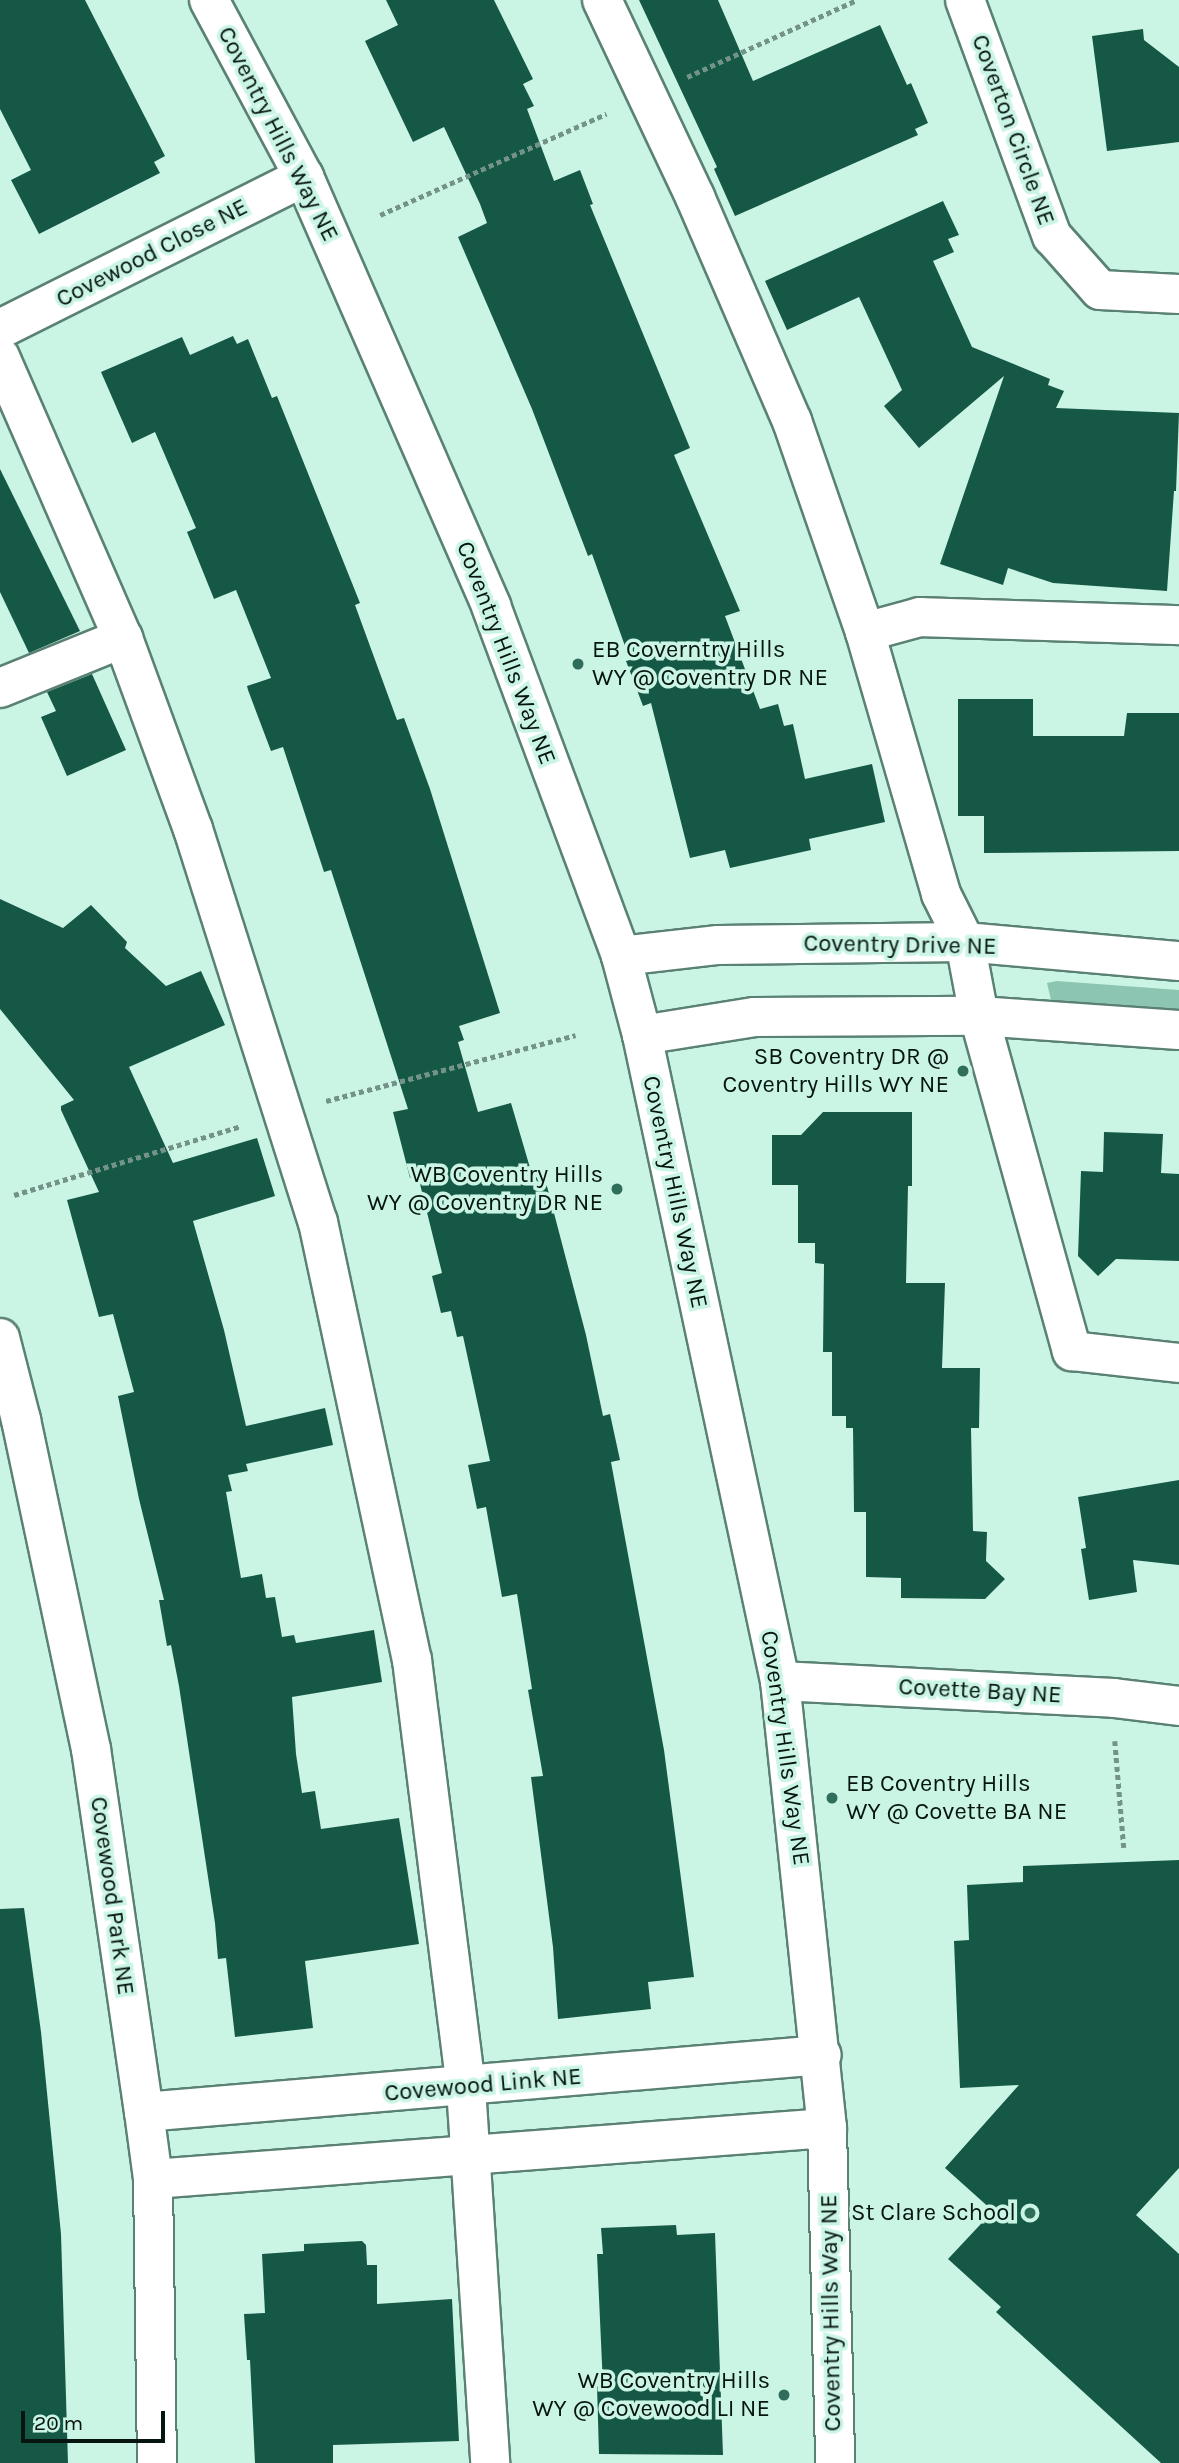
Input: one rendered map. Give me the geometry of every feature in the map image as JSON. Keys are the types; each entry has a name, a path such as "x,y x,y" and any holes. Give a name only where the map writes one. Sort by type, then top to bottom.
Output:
{"street":[{"name":"Coventry Hills Way NE","path":"209,0 304,177 491,606 621,956 642,1035 780,1681 822,2055 827,2128 835,2463"},
{"path":"602,0 695,197 792,422 865,632 941,894 965,942 979,1016 1072,1351 1179,1363"},
{"name":"Coverton Circle NE","path":"965,0 1052,236 1100,290 1179,293"},
{"name":"Covewood Close NE","path":"0,330 304,177"},
{"path":"0,357 123,638 193,829 317,1222 412,1660 466,2087 490,2463"},
{"path":"865,632 920,617 1179,625"},
{"path":"0,688 123,638"},
{"name":"Coventry Drive NE","path":"621,956 718,945 965,942 1179,961"},
{"path":"642,1035 754,1017 979,1016 1179,1030"},
{"name":"Covewood Park NE","path":"0,1338 10,1422 91,1749 144,2112 153,2179 157,2463"},
{"name":"Covette Bay NE","path":"780,1681 1114,1698 1179,1706"},
{"name":"Covewood Link NE","path":"144,2112 822,2055"},
{"path":"153,2179 827,2128"}],"path":[{"path":"14,1195 282,1113 575,1035"},
{"path":"1115,1734 1124,1849"}],"green space":[{"path":"1057,981 1179,990 1179,1009 1051,1000 1047,983"}],"building":[{"path":"0,0 85,0 165,156 154,162 160,173 39,234 11,180 31,170 0,109"},
{"path":"386,0 494,0 533,79 523,84 534,106 527,109 554,181 580,170 593,204 590,205 690,448 674,455 740,611 725,616 760,709 778,704 784,726 793,724 805,779 872,764 885,822 809,839 811,850 730,868 725,850 690,858 651,703 643,706 626,661 630,660 592,554 588,556 532,409 458,237 487,223 480,204 444,127 413,142 365,41 398,25"},
{"path":"639,0 718,0 753,81 880,25 907,85 911,83 928,123 915,129 918,135 735,216 714,169 717,167"},
{"path":"1143,29 1144,40 1179,67 1179,142 1107,151 1092,36"},
{"path":"943,201 959,235 948,239 954,252 933,261 972,347 1050,379 1048,385 1064,391 1056,408 1179,413 1176,491 1167,591 1053,583 1008,568 1003,585 940,564 1004,376 919,448 884,406 902,390 859,297 787,330 765,281"},
{"path":"233,336 237,344 248,339 272,398 277,396 360,603 355,605 397,720 404,718 430,789 500,1013 459,1026 464,1040 458,1042 478,1112 511,1103 533,1178 544,1175 586,1335 603,1416 610,1414 620,1460 611,1462 664,1750 694,1977 648,1982 651,2009 558,2019 553,1947 531,1777 543,1776 528,1690 532,1689 517,1594 502,1597 486,1507 477,1509 468,1465 490,1461 463,1336 457,1337 451,1311 441,1313 432,1276 442,1273 418,1176 410,1178 393,1112 408,1109 331,870 324,872 283,747 271,751 248,690 247,686 271,678 236,590 214,599 187,532 196,528 155,432 132,443 101,372 182,337 190,355"},
{"path":"0,469 80,631 29,653 0,592"},
{"path":"92,674 126,750 67,776 41,717 56,711 47,692"},
{"path":"958,699 1033,699 1033,736 1124,736 1127,713 1179,713 1179,851 984,853 984,816 958,816"},
{"path":"0,899 63,928 91,905 127,942 125,948 166,986 201,971 225,1025 129,1067 173,1163 257,1138 275,1196 193,1221 224,1330 246,1426 325,1408 333,1445 246,1464 248,1471 228,1475 232,1491 226,1492 241,1578 262,1574 266,1598 275,1597 282,1637 294,1635 296,1643 374,1630 382,1682 292,1697 296,1754 302,1793 315,1791 321,1829 399,1818 419,1944 305,1961 313,2028 235,2037 226,1958 218,1959 215,1923 179,1686 171,1645 167,1646 159,1600 164,1600 139,1499 118,1396 134,1392 113,1314 99,1317 67,1200 99,1192 61,1110 61,1106 74,1100 0,1009"},
{"path":"823,1112 912,1112 912,1186 908,1186 906,1283 945,1283 942,1368 980,1368 979,1428 971,1428 973,1531 987,1532 986,1561 1005,1579 985,1599 901,1598 901,1578 866,1577 866,1512 854,1512 853,1428 846,1428 846,1416 832,1416 832,1352 823,1352 824,1264 815,1263 815,1243 798,1243 798,1185 772,1185 772,1135 801,1135"},
{"path":"1104,1132 1163,1134 1161,1173 1179,1174 1179,1261 1116,1259 1098,1276 1078,1256 1081,1171 1103,1172"},
{"path":"1179,1480 1179,1565 1133,1560 1137,1592 1089,1600 1081,1549 1086,1548 1078,1497"},
{"path":"1179,1860 1179,2168 1136,2215 1179,2254 1179,2463 1161,2463 996,2312 1001,2307 948,2259 993,2211 945,2168 1019,2085 960,2088 954,1941 969,1940 967,1885 1023,1882 1023,1866"},
{"path":"24,1908 41,2032 61,2234 68,2463 0,2463 0,1909"},
{"path":"676,2225 677,2235 715,2233 723,2455 599,2454 597,2386 603,2386 597,2254 603,2254 601,2228"},
{"path":"362,2241 366,2245 367,2265 377,2265 377,2304 452,2299 459,2441 333,2445 333,2463 255,2463 250,2360 247,2360 244,2314 265,2313 262,2254 304,2251 304,2244"}],"place":[{"name":"EB Coverntry Hills WY @ Coventry DR NE","path":"578,664"},
{"name":"SB Coventry DR @ Coventry Hills WY NE","path":"963,1071"},
{"name":"WB Coventry Hills WY @ Coventry DR NE","path":"617,1189"},
{"name":"EB Coventry Hills WY @ Covette BA NE","path":"832,1798"},
{"name":"St Clare School","path":"1030,2213"},
{"name":"WB Coventry Hills WY @ Covewood LI NE","path":"784,2395"}]}
